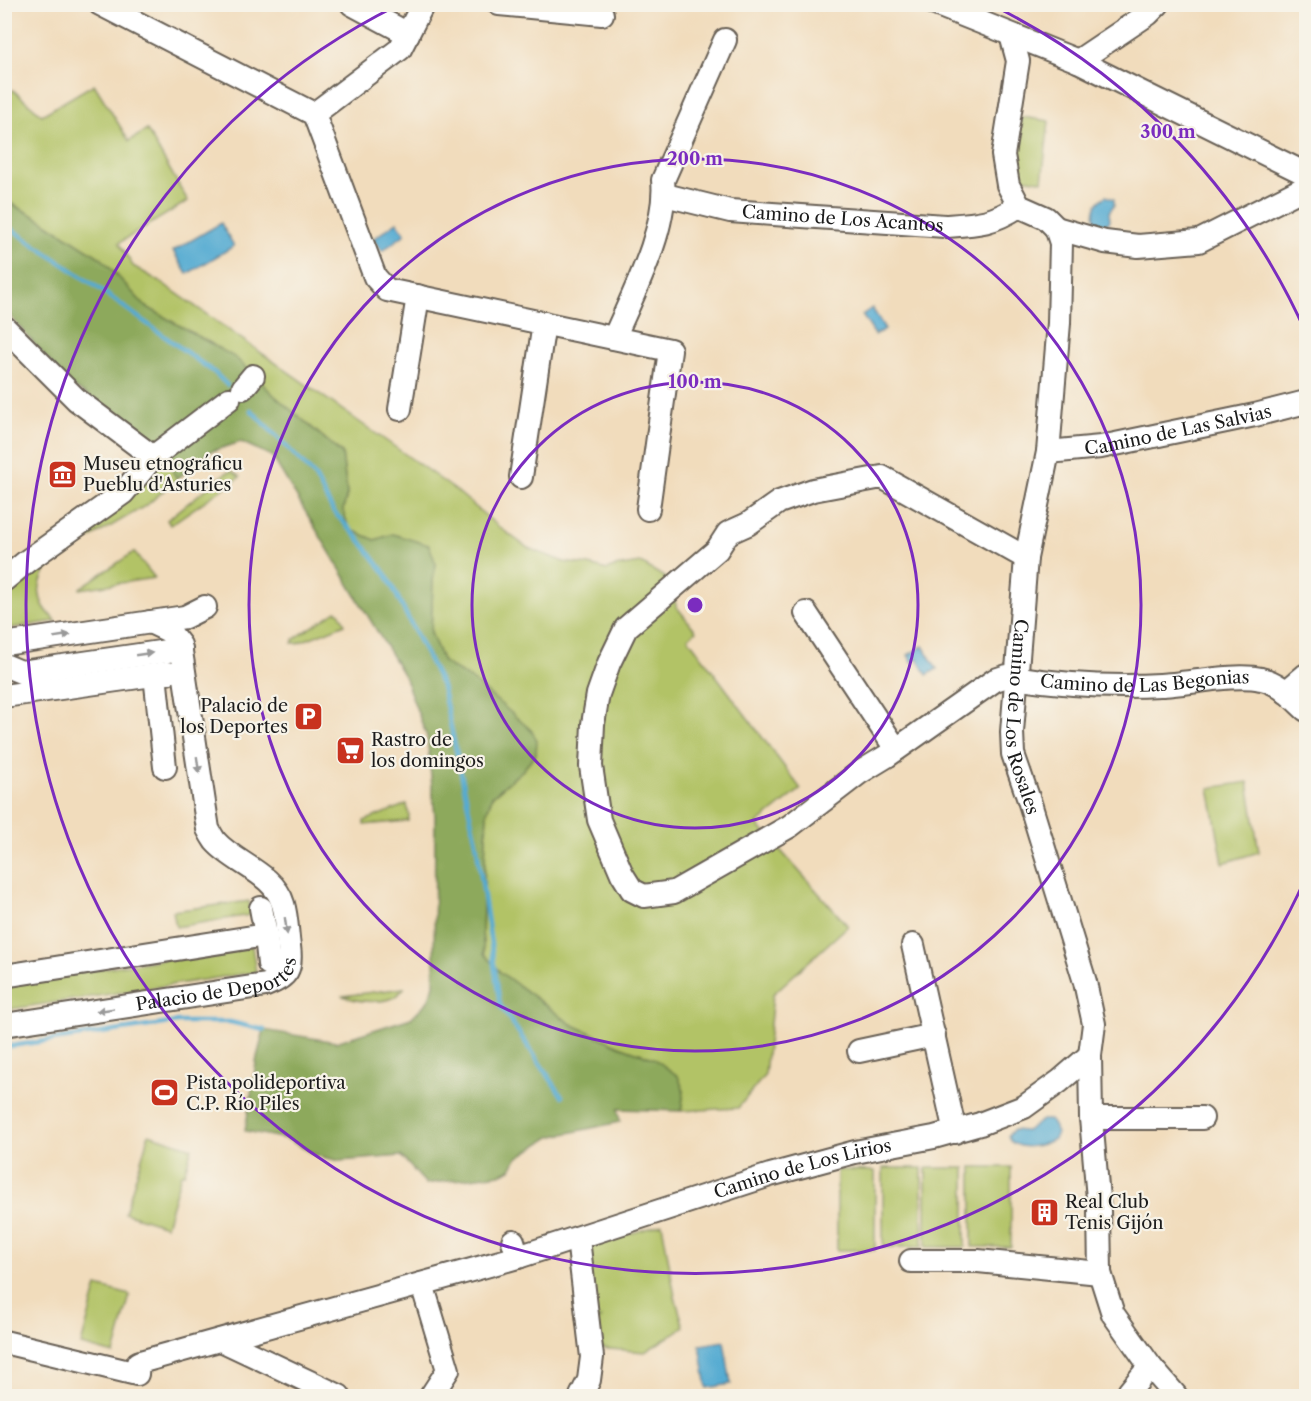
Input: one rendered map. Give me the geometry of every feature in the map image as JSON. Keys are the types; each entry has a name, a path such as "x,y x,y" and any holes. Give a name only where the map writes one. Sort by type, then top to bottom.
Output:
{"street":[{"path":"352,4 408,34"},
{"path":"314,114 400,49 423,4"},
{"path":"499,4 602,14"},
{"path":"935,4 1078,61 1306,174"},
{"path":"1078,61 1140,20 1158,4"},
{"path":"101,5 314,114 375,278 387,290 670,350 648,509"},
{"path":"1011,35 1018,61 1003,155 1008,185 1019,206 1046,218 1056,228 1105,243 1138,246 1199,241 1306,187"},
{"path":"614,338 660,224 665,195 663,180 725,40"},
{"name":"Camino de Los Acantos","path":"665,195 730,211 945,226 971,225 1000,218 1019,206"},
{"name":"Camino de Los Rosales","path":"1056,228 1061,243 1059,323 1048,452 1026,558 1012,732 1013,754 1086,982 1094,1024 1090,1055 1091,1118 1099,1210 1100,1273 1113,1314 1150,1366 1176,1396"},
{"path":"400,409 418,296"},
{"path":"520,477 544,323"},
{"path":"4,327 77,400 153,457"},
{"path":"4,580 123,493 153,457 242,388"},
{"name":"Camino de Las Salvias","path":"1048,452 1101,447 1306,402"},
{"name":"Camino de Las Begonias","path":"1026,558 882,477 813,490 779,502 748,524 728,533 717,550 626,628 609,663 598,694 593,724 591,766 599,820 622,874 632,890 645,896 674,892 790,825 858,773 995,680 1007,676 1095,684 1159,686 1233,678 1262,679 1280,687 1306,710"},
{"path":"4,644 185,617 205,607"},
{"path":"806,613 892,752"},
{"path":"4,665 21,672 181,647 169,631 150,622"},
{"name":"Palacio de Deportes","path":"4,1025 266,985 279,980 287,972 291,962 283,904 277,891 216,842 208,830 181,647"},
{"path":"4,696 161,674 165,766"},
{"path":"1286,692 1306,675"},
{"path":"261,908 270,964"},
{"path":"4,976 266,935"},
{"path":"913,945 956,1131"},
{"path":"859,1051 934,1035"},
{"name":"Camino de Los Lirios","path":"4,1342 137,1374 140,1362 422,1284 515,1249 578,1239 770,1175 855,1152 956,1131 1024,1107 1090,1055"},
{"path":"1091,1118 1202,1118"},
{"path":"578,1239 592,1357 589,1380 581,1396"},
{"path":"911,1261 978,1261 1100,1273"},
{"path":"422,1284 448,1370 431,1396"},
{"path":"221,1340 339,1396"},
{"path":"1129,1396 1129,1392 1150,1366"}],"green space":[{"path":"94,84 129,141 147,130 188,201 119,243 133,266 162,283 395,447 458,492 528,548 564,562 607,570 641,563 671,581 676,606 696,631 688,638 801,789 757,824 848,926 773,994 765,1075 738,1108 681,1111 684,1091 652,1058 571,1024 500,972 484,954 482,932 487,812 492,797 523,770 536,754 530,730 471,679 443,662 431,633 433,580 436,564 393,534 375,540 349,529 343,510 347,494 342,453 211,343 145,306 101,258 5,200 4,96 13,90 42,115"},
{"path":"1022,117 1049,121 1042,181 1014,177"},
{"path":"4,200 43,221 101,258 145,306 236,358 275,396 342,454 347,494 343,510 349,529 375,540 393,534 429,545 436,564 433,580 431,633 443,662 471,679 531,730 537,740 536,754 523,770 492,796 487,812 482,932 484,954 500,972 571,1024 619,1046 653,1058 678,1076 684,1091 681,1111 618,1109 620,1122 550,1137 517,1158 511,1169 500,1174 426,1184 401,1156 340,1161 318,1156 287,1139 245,1131 257,1057 264,1030 336,1042 411,1018 428,1001 434,985 435,816 427,737 404,676 272,456 241,442 209,452 177,479 161,451 137,425 70,385 5,310"},
{"path":"164,455 177,479 147,505 53,560 47,568 40,584 41,599 49,614 56,621 5,629 5,589"},
{"path":"232,471 240,477 170,525 167,520 226,473"},
{"path":"134,552 155,578 80,589 80,588"},
{"path":"336,611 339,612 345,624 298,643 292,643 294,639"},
{"path":"1248,782 1259,852 1223,863 1209,788"},
{"path":"407,804 408,821 364,825 364,821"},
{"path":"249,901 251,915 176,927 173,911"},
{"path":"252,946 256,972 5,1010 5,983"},
{"path":"404,988 399,994 384,1000 367,1001 343,996"},
{"path":"149,1134 192,1148 184,1174 181,1174 166,1226 125,1213"},
{"path":"972,1167 1011,1167 1011,1247 972,1247"},
{"path":"883,1168 922,1168 922,1247 883,1247"},
{"path":"926,1168 965,1168 965,1247 926,1247"},
{"path":"837,1170 875,1171 875,1250 837,1250"},
{"path":"662,1224 675,1297 684,1327 645,1352 599,1348 597,1320 602,1318 595,1320 586,1247"},
{"path":"97,1286 130,1295 114,1354 81,1345"}],"water":[{"path":"1106,196 1114,199 1114,205 1109,212 1110,221 1102,225 1096,223 1094,215 1097,205"},
{"path":"397,222 405,234 382,251 373,239"},
{"path":"221,223 234,246 187,274 173,251"},
{"path":"872,308 885,329 875,335 862,315"},
{"path":"923,646 937,669 927,675 918,659 912,662 908,655"},
{"path":"1042,1120 1050,1120 1057,1133 1054,1139 1026,1147 1010,1141 1008,1136 1013,1130 1026,1131"},
{"path":"724,1341 731,1384 707,1388 700,1345"}],"waterway":[{"path":"4,224 94,285 215,373 227,385"},
{"path":"251,410 314,475 333,511 360,540 387,576 442,686 476,842 500,1005 562,1096"},
{"path":"4,1047 177,1022 230,1022 264,1030"}],"place":[{"name":"Museu etnográficu Pueblu d'Asturies","path":"62,474"},
{"name":"Palacio de los Deportes","path":"309,716"},
{"name":"Rastro de los domingos","path":"350,750"},
{"name":"Pista polideportiva C.P. Río Piles","path":"165,1093"},
{"name":"Real Club Tenis Gijón","path":"1044,1212"}]}
